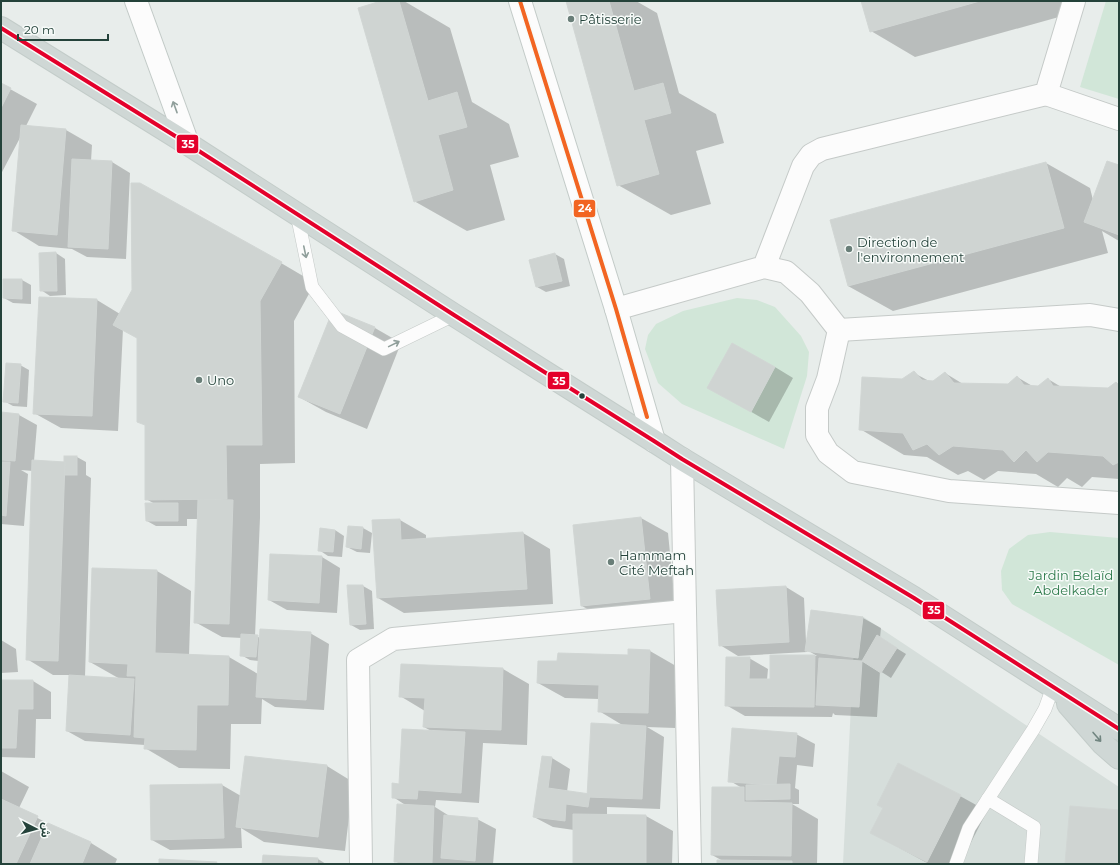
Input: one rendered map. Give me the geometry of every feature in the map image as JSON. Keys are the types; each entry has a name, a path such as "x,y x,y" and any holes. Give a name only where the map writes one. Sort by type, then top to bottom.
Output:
{"main road":[{"path":"1,28 188,144 682,459 914,598 1119,729"},
{"path":"1053,687 1119,710"},
{"path":"1053,687 1103,744 1119,758"}],"street":[{"path":"136,1 188,144"},
{"path":"520,1 616,309 654,440"},
{"path":"1046,94 1074,1"},
{"path":"764,267 803,166 810,155 822,149 1046,94 1119,119"},
{"path":"616,309 764,267 786,272 810,293 840,330"},
{"path":"840,330 1090,315 1119,320"},
{"path":"840,330 828,380 817,408 817,434 828,453 853,472 950,491 1119,503"},
{"path":"682,459 690,864"},
{"path":"360,864 358,660 393,639 685,612"}],"lane":[{"path":"297,214 312,287 342,326 384,349 454,315"},
{"path":"956,864 969,828 1033,730 1053,687"},
{"path":"988,799 1034,827 1031,864"}],"shaded area":[{"path":"862,616 1119,787 1119,864 843,864 854,646"}],"green space":[{"path":"1106,1 1119,1 1119,99 1080,87"},
{"path":"737,298 757,300 775,307 801,336 809,352 807,376 784,449 682,404 658,383 645,349 648,335 656,324 683,311"},
{"name":"Jardin Belaïd Abdelkader","path":"1050,532 1119,538 1119,665 1012,604 1002,590 1001,571 1009,549 1028,535"}],"building":[{"path":"381,1 399,1 428,101 457,92 467,127 438,135 453,190 414,202 358,8"},
{"path":"566,1 609,1 634,91 663,83 671,113 644,120 659,174 617,186"},
{"path":"861,1 980,1 870,32"},
{"path":"1,83 11,88 1,108"},
{"path":"21,125 66,129 57,235 12,231"},
{"path":"72,159 112,161 108,249 68,247"},
{"path":"1107,161 1119,165 1119,235 1084,222"},
{"path":"1046,162 1064,228 848,286 830,220"},
{"name":"Uno","path":"131,183 140,183 282,262 260,301 262,445 226,445 227,499 145,500 145,425 137,422 137,338 113,325 132,290"},
{"path":"56,252 57,291 40,291 39,253"},
{"path":"555,253 562,281 536,287 529,260"},
{"path":"3,279 22,279 22,299 3,298"},
{"path":"39,297 97,299 92,416 33,414"},
{"path":"333,310 375,327 340,414 298,397"},
{"path":"732,343 775,367 751,412 707,388"},
{"path":"6,363 21,364 18,403 3,402"},
{"path":"914,371 922,380 933,381 945,372 954,383 1008,384 1017,376 1024,385 1038,386 1048,378 1053,386 1108,388 1116,382 1119,385 1119,462 1113,465 1103,456 1048,452 1037,462 1026,450 1014,462 1003,450 953,446 939,455 927,444 913,450 903,433 859,430 862,377 902,379"},
{"path":"1,412 19,414 15,461 1,460"},
{"path":"64,456 77,456 77,475 64,475"},
{"path":"32,460 65,462 58,661 26,660"},
{"path":"1,462 10,462 6,516 1,515"},
{"path":"198,499 233,500 229,624 194,623"},
{"path":"145,503 178,503 178,521 146,521"},
{"name":"Hammam Cité Meftah","path":"641,517 650,599 581,606 573,525"},
{"path":"400,519 401,540 523,532 527,589 377,598 372,520"},
{"path":"348,526 363,527 361,549 346,547"},
{"path":"320,528 335,530 333,552 318,551"},
{"path":"270,554 322,556 319,603 268,600"},
{"path":"92,568 157,570 155,653 229,656 228,705 197,705 196,750 144,749 145,738 134,737 136,676 127,676 128,664 89,662"},
{"path":"347,585 363,585 366,624 350,625"},
{"path":"786,586 789,642 719,646 716,590"},
{"path":"811,610 863,617 858,658 805,651"},
{"path":"260,629 311,632 306,700 256,697"},
{"path":"241,634 258,635 256,657 240,656"},
{"path":"877,635 897,648 881,673 862,661"},
{"path":"628,649 650,650 648,713 598,712 599,685 537,683 538,661 557,661 558,653 628,655"},
{"path":"770,655 815,655 814,707 725,706 726,657 750,657 749,679 770,679"},
{"path":"819,658 862,661 859,707 816,705"},
{"path":"401,664 503,668 501,730 423,727 425,698 399,697"},
{"path":"69,675 134,679 130,735 66,731"},
{"path":"1,680 33,680 33,709 18,709 16,748 1,748"},
{"path":"591,723 646,726 642,799 587,797"},
{"path":"732,728 797,733 795,757 779,756 776,785 728,782"},
{"path":"402,729 465,732 461,793 418,790 417,799 392,798 392,783 399,784"},
{"path":"245,756 327,765 318,837 236,827"},
{"path":"542,756 552,757 548,788 590,794 588,807 566,804 565,821 533,817"},
{"path":"898,763 961,795 927,862 870,833 883,808 877,805"},
{"path":"222,784 224,838 151,840 150,785"},
{"path":"790,784 790,799 746,800 746,785"},
{"path":"712,787 744,787 744,802 792,803 791,856 711,855"},
{"path":"1,799 38,816 16,864 6,864 1,862"},
{"path":"397,804 434,806 432,863 394,862"},
{"path":"1070,806 1119,810 1119,864 1065,864"},
{"path":"573,814 646,815 646,864 573,864"},
{"path":"444,815 478,818 475,861 441,858"},
{"path":"48,823 91,842 82,864 30,864"},
{"path":"263,855 318,858 317,864 262,864"},
{"path":"159,859 217,862 216,864 159,864"},
{"path":"717,860 792,861 792,864 717,864"}],"transit line":[{"name":"24","path":"520,1 616,309 647,417"},
{"name":"35","path":"1,28 188,144 682,459 914,598 1119,729"}],"place":[{"name":"Pâtisserie","path":"571,19"},
{"name":"Direction de l'environnement","path":"849,249"},
{"name":"Uno","path":"199,380"},
{"name":"Hammam Cité Meftah","path":"611,562"}]}
